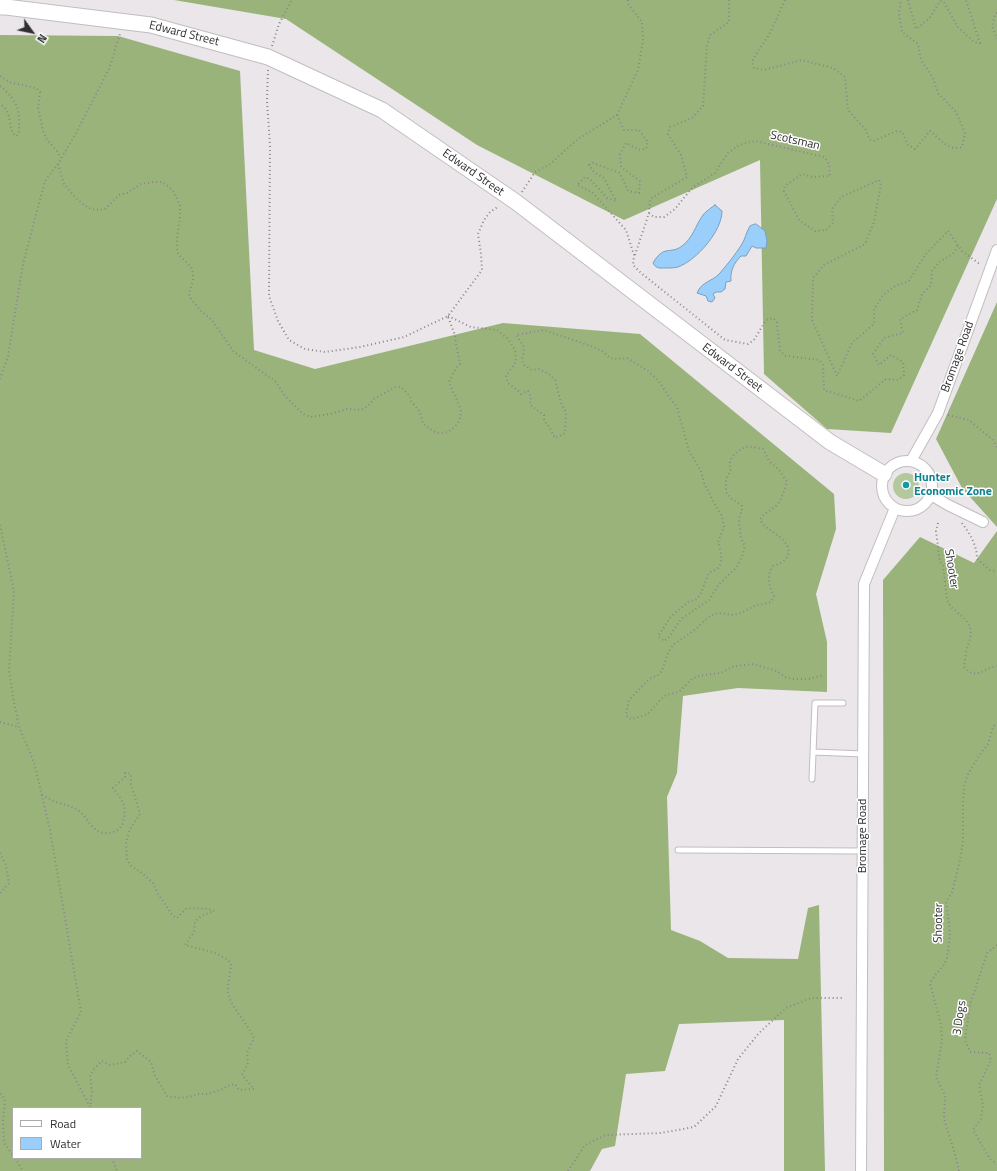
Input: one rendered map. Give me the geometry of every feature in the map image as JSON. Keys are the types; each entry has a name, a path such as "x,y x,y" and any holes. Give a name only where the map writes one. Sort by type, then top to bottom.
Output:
{"street":[{"name":"Edward Street","path":"0,7 151,25 268,57 382,110 516,202 830,442 884,474"},
{"name":"Bromage Road","path":"911,460 938,412 997,250"},
{"path":"903,460 911,460 920,464 926,469 931,477 931,495 919,508 911,511 903,511 895,508 888,503 884,497 882,490 884,474 895,463 903,460"},
{"path":"931,495 983,522"},
{"name":"Bromage Road","path":"861,1171 864,584 895,508"}],"lane":[{"path":"812,779 815,703 843,703"},
{"path":"813,752 863,754"},
{"path":"678,850 863,851"}],"path":[{"path":"292,0 279,24 268,57 267,101 270,145 269,296 278,322 289,340 305,349 325,352 360,347 404,337 448,316 482,270 478,234 484,220 490,212 501,205"},
{"path":"516,202 535,172 550,164 578,139 617,115 638,70 643,41 642,22 628,4 628,0"},
{"path":"729,0 729,22 710,35 707,45 704,106 692,118 670,127 668,134 681,155 687,177 650,199 649,213 634,255 633,265 725,340 748,344 754,340 766,320 773,318 777,323 780,351 786,356 819,360 823,365 824,390 859,401 886,379 898,380 904,375 902,362 896,357 891,355 879,365 873,354 884,338 903,333 900,319 917,310 922,294 931,285 932,271 938,262 953,254 958,245"},
{"path":"785,0 769,35 752,62 754,68 764,70 802,60 833,68 845,77 848,110 866,130 869,139 873,141 897,131 902,132 908,145 915,149 930,131 951,148 957,149 962,147 966,133 956,112 938,93 933,78 921,60 918,44 902,32 899,13 901,0"},
{"path":"908,0 916,29 929,20 940,2 944,2 957,26 974,42 980,43 966,0"},
{"path":"997,13 995,14 992,26 997,39"},
{"path":"0,379 8,356 23,264 45,181 58,164 60,158 76,133 109,69 123,22"},
{"path":"0,76 9,82 36,88 40,92 38,107 43,131 47,140 58,152 60,158"},
{"path":"0,86 14,98 18,107 19,132 17,136 13,134 7,110 0,104"},
{"path":"617,115 624,130 639,130 648,142 646,149 640,150 626,143 620,154 621,168 640,181 639,193 628,190 620,173 593,163 589,165 594,172 604,178 616,201 607,198 590,179 585,177 577,185 592,192 626,230 634,255"},
{"name":"Scotsman","path":"649,213 654,217 664,217 675,209 692,188 715,173 728,152 739,145 755,141 824,157 829,164 830,176 813,177 802,174 785,186 784,191 799,220 814,231 826,230 833,223 832,208 841,197 879,180 881,185 874,222 864,244 824,265 814,278 812,320 837,376 852,343 874,324 874,309 883,295 895,286 909,281 924,255 948,232 962,251 989,270"},
{"path":"58,164 59,172 64,184 75,197 91,209 105,209 119,195 127,193 141,184 162,182 173,191 180,204 177,238 178,254 191,267 193,273 193,280 189,294 191,299 201,311 212,320 233,351 276,382 284,395 303,414 311,417 330,414 347,408 361,410 368,406 374,399 395,387 401,387 410,396 411,401 420,412 423,424 440,433 452,430 461,416 460,408 449,382 456,368 460,364 460,360 455,335 448,316"},
{"path":"448,316 471,327 497,330 508,338 515,350 516,362 506,376 508,383 516,388 521,394 528,391 531,396 530,405 544,415 544,421 555,438 565,433 566,412 561,403 555,380 549,374 539,369 532,370 524,365 522,360 524,352 523,345 516,335 544,330 591,346 602,351 610,358 627,358 648,371 658,380 677,407 689,451 701,471 704,483 722,516 724,527 718,542 721,550 720,566 709,573 697,599 688,602 670,618 658,636 664,641 669,637 681,619 709,600 719,584 735,569 742,557 744,546 741,538 739,520 742,506 732,499 726,492 726,479 731,469 729,466 731,458 737,451 746,448 763,449 768,461 779,470 786,482 780,502 760,520 762,524 771,532 784,540 788,550 788,555 785,560 780,564 773,566 769,571 769,583 774,596 771,602 756,605 741,613 733,615 718,613 712,615 673,645 668,653 662,671 658,675 649,678 629,700 626,715 628,718 632,719 648,714 662,699 666,696 679,692 694,678 703,675 721,673 732,667 752,664 777,671 785,677 793,679 808,679 824,675"},
{"path":"938,412 969,420 992,439 997,447"},
{"path":"961,522 970,533 977,550 977,559 990,570 997,572"},
{"name":"Shooter","path":"938,523 936,531 940,562 943,565 947,600 951,607 964,618 970,626 971,635 966,652 964,667 970,673 975,674 997,666"},
{"path":"0,525 14,591 9,670 13,697 19,727 34,762 50,830 81,1012 66,1041 68,1065 90,1107"},
{"path":"0,722 19,727"},
{"name":"Shooter","path":"958,1171 948,1126 944,1118 944,1095 936,1077 942,1040 941,1025 930,983 944,965 947,958 950,936 946,902 952,892 960,860 964,786 967,776 988,744 993,728 997,723"},
{"path":"42,795 55,802 67,804 80,811 90,825 100,831 109,833 118,830 122,826 125,817 124,803 113,788 125,777 124,773 131,774 134,796 140,814 130,828 126,842 127,859 130,865 153,883 158,894 173,916 178,918 187,908 207,908 214,911 201,916 195,922 194,932 185,945 228,959 231,964 228,990 231,1002 254,1038 247,1053 248,1063 242,1075 254,1089 238,1090 235,1084 207,1094 199,1094 189,1098 167,1096 155,1076 151,1062 137,1051 125,1062 110,1065 102,1060 95,1068 90,1075 92,1092 91,1107"},
{"path":"0,853 6,865 9,883 0,893"},
{"name":"3 Dogs","path":"997,944 987,953 970,1005 965,1040 970,1052 989,1053 991,1060 979,1085 983,1105 981,1119 973,1130 990,1159 997,1164"},
{"path":"568,1171 585,1145 606,1135 661,1133 694,1127 716,1106 738,1059 759,1033 786,1008 811,998 843,998"},
{"path":"0,1094 5,1098 3,1122 4,1143 12,1154"},
{"path":"16,1159 23,1171"},
{"path":"112,1159 117,1171"}],"green space":[{"path":"174,0 997,0 997,199 891,433 827,429 764,374 760,160 624,220 477,145 286,19"},
{"path":"0,35 118,36 240,71 254,350 315,369 503,323 640,334 834,494 836,529 816,594 827,642 827,692 738,688 683,696 677,773 667,797 671,930 700,941 728,958 798,959 808,908 819,905 825,1171 784,1171 784,1020 679,1024 665,1071 626,1074 615,1146 602,1149 590,1171 0,1171"},
{"path":"997,302 997,527 962,488 936,439"},
{"path":"906,473 915,477 919,486 915,495 906,499 897,495 893,486 897,477"},
{"path":"997,531 997,1171 884,1171 883,580 920,537 974,563"}],"water":[{"path":"715,205 722,211 721,219 713,236 707,244 693,258 678,267 658,268 655,266 653,263 660,254 678,249 686,243 703,215"},
{"path":"756,224 765,231 767,241 766,248 756,248 752,246 746,256 741,256 736,261 731,274 731,281 726,282 725,289 721,292 716,292 713,294 715,298 712,302 708,301 706,296 697,293 704,284 720,273 739,248 750,226"}],"place":[{"name":"Hunter Economic Zone","path":"906,485"}]}
